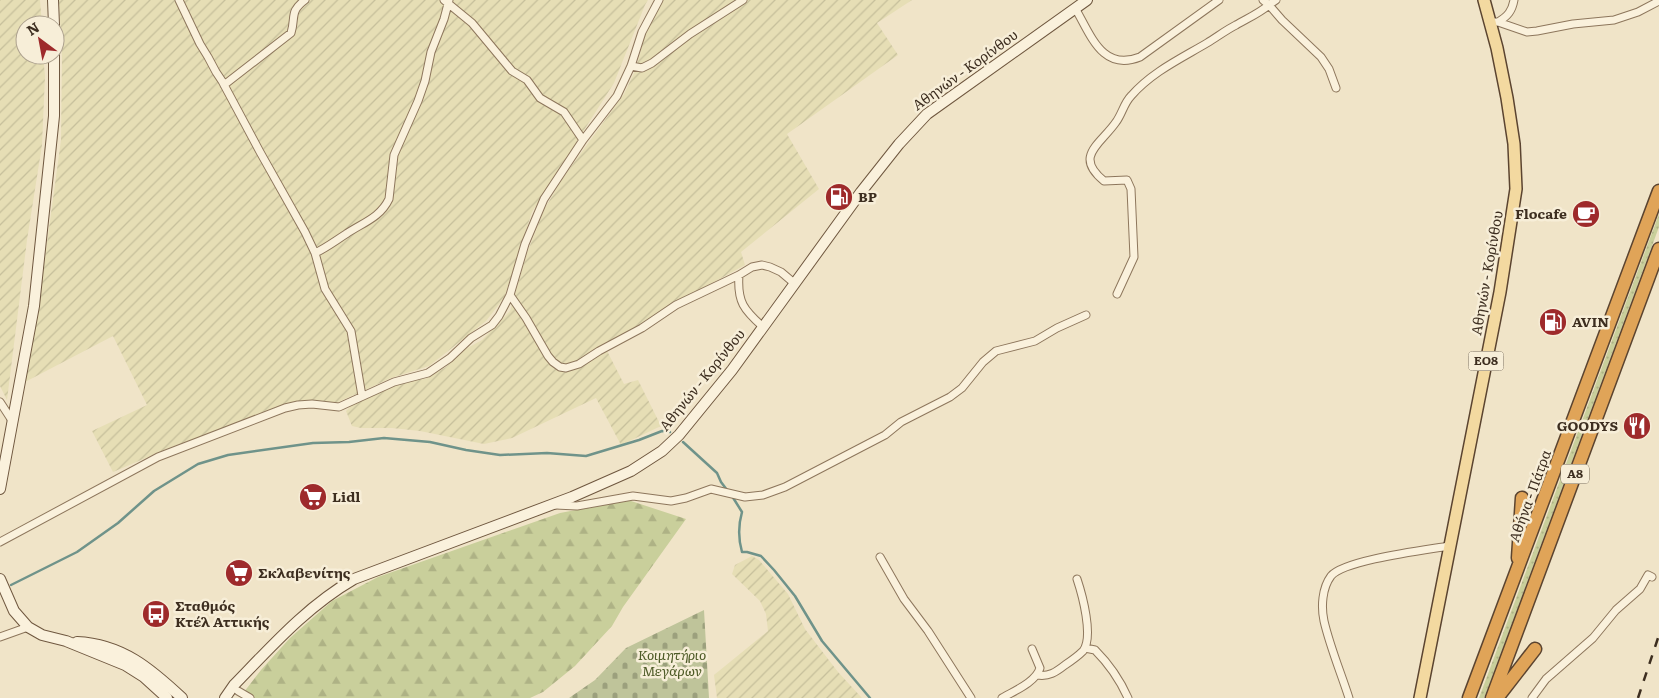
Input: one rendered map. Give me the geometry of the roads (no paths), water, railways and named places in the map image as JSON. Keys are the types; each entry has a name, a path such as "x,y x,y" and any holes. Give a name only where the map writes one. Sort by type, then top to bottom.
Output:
{"highway":[{"name":"Αθήνα - Πάτρα","path":"1469,698 1659,191"},
{"name":"Α8","path":"1492,698 1659,249"},
{"path":"1516,574 1522,498"},
{"path":"1498,698 1535,648"}],"main road":[{"path":"53,0 54,15"},
{"name":"Αθηνών - Κορίνθου","path":"225,698 235,691 256,663 310,609 334,591 354,580 552,505 631,471 662,451 680,435 732,370 861,192 906,136 927,114 1087,0"},
{"name":"Αθηνών - Κορίνθου","path":"1420,698 1500,292 1516,189 1514,144 1507,98 1494,22 1484,0"},
{"path":"0,489 34,306 54,116 54,65"},
{"path":"0,579 14,611 28,627 42,635 66,641 133,670 171,696"},
{"path":"220,698 235,691"}],"street":[{"path":"179,0 200,44 315,253 325,289 351,331 362,396"},
{"path":"224,85 291,33 294,10 305,0"},
{"path":"0,542 142,465 170,452 292,406 312,404 339,407 394,382 428,373 441,365 471,338 492,325 500,316 510,295 526,244 550,188 583,140 614,103 632,66 642,32 658,0"},
{"path":"632,66 642,68 652,63 690,34 743,0"},
{"path":"1076,8 1102,52 1115,60 1125,61 1140,57 1219,0"},
{"path":"1117,294 1134,257 1133,196 1127,180 1104,181 1096,174 1091,167 1090,160 1096,145 1116,122 1130,97 1147,80 1182,56 1259,13 1266,2 1276,0"},
{"path":"1494,22 1505,18 1511,11 1514,0"},
{"path":"315,253 367,222 387,204 394,155 425,81 431,52 444,19 447,1"},
{"path":"447,1 472,23 512,72 527,80 535,94 564,112 583,140"},
{"path":"1494,22 1527,32 1537,31 1573,24 1614,20 1638,12 1659,1"},
{"path":"1266,2 1321,57 1329,69 1336,88"},
{"path":"510,295 548,356 560,367 566,368 579,364 642,328 676,305 752,267 762,265 781,272 794,283"},
{"path":"739,275 738,286 741,302 747,312 763,327"},
{"path":"552,505 577,506 633,496 671,501 711,489 745,497 763,495 778,490 813,474 885,435 901,422 950,396 962,388 983,362 996,351 1035,341 1057,328 1086,315"},
{"path":"0,402 13,423"},
{"path":"1348,698 1324,621 1325,590 1332,575 1340,569 1360,562 1449,546"},
{"path":"880,557 904,600 928,631 970,698"},
{"path":"1532,698 1546,680 1593,638 1616,610 1640,589 1648,575 1652,577"},
{"path":"1037,675 1045,676 1052,674 1079,654 1084,648 1087,636 1084,600 1077,579"},
{"path":"0,637 28,627"},
{"path":"1084,648 1095,650 1110,665 1128,698"},
{"path":"1002,698 1023,686 1037,675 1040,668 1032,650"},
{"path":"235,691 250,698"}],"waterway":[{"path":"11,585 77,552 118,523 154,491 198,464 228,455 313,443 349,442 384,438 430,442 500,455 547,453 586,456 662,431 670,432"},
{"path":"683,442 717,473 727,490"},
{"path":"732,496 742,512 739,532 742,552 761,556 774,570 795,596 822,641 870,698"}],"railway":[{"path":"1638,698 1659,635"}],"place":[{"name":"BP","path":"839,197"},
{"name":"Flocafe","path":"1586,214"},
{"name":"AVIN","path":"1553,322"},
{"name":"GOODYS","path":"1637,426"},
{"name":"Lidl","path":"313,497"},
{"name":"Σκλαβενίτης","path":"239,573"},
{"name":"Σταθμός Κτέλ Αττικής","path":"156,614"}],"park label":[{"name":"Κοιμητήριο Μεγάρων","path":"672,664"}]}
